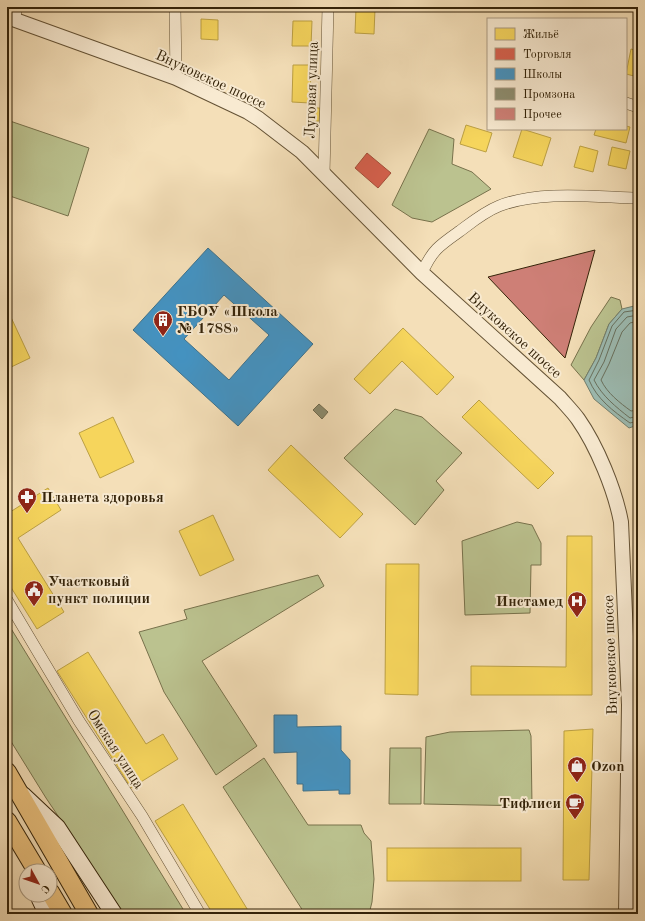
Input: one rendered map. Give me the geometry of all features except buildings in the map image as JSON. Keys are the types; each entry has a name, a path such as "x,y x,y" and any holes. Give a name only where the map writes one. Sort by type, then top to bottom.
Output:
{"main road":[{"path":"7,772 89,914"},
{"path":"18,791 57,827 114,914"},
{"path":"7,821 33,863"},
{"path":"20,841 27,863"},
{"path":"42,903 47,914"},
{"path":"56,903 63,914"}],"street":[{"path":"175,7 176,78"},
{"name":"Луговая улица","path":"324,174 328,7"},
{"name":"Внуковское шоссе","path":"13,15 176,78 260,119 302,152 422,273 570,408 584,428 600,458 619,510 621,522 629,706 626,914"},
{"path":"627,103 638,107"},
{"path":"422,273 432,253 441,244 480,216 498,206 522,200 552,196 638,198"},
{"name":"Омская улица","path":"7,600 79,722 142,816 200,914"}],"green space":[{"path":"7,120 89,148 68,216 7,195"},
{"path":"429,129 454,139 452,164 472,172 491,189 432,222 412,218 392,205"},
{"path":"611,297 620,300 622,309 609,324 596,358 584,380 571,365 591,327"},
{"path":"395,409 422,417 462,453 436,481 444,490 415,525 344,458"},
{"path":"517,522 532,525 541,543 541,565 531,565 530,613 465,615 462,541"},
{"path":"318,575 324,586 202,661 257,746 216,775 164,692 139,632 187,619 184,610"},
{"path":"7,622 186,914 124,914 46,798 7,735"},
{"path":"529,730 531,736 532,806 424,804 426,737 450,732"},
{"path":"390,748 421,748 421,804 389,804"},
{"path":"264,758 308,825 361,825 364,833 371,841 374,879 372,902 369,914 305,914 223,787"},
{"path":"390,911 531,913 531,914 390,914"}],"water":[{"path":"638,305 638,425 629,428 594,399 584,380 596,358 609,324 622,309"}],"place":[{"name":"ГБОУ «Школа № 1788»","path":"163,337"},
{"name":"Планета здоровья","path":"27,514"},
{"name":"Участковый пункт полиции","path":"34,607"},
{"name":"Инстамед","path":"577,618"},
{"name":"Ozon","path":"577,783"},
{"name":"Тифлиси","path":"575,820"}]}
